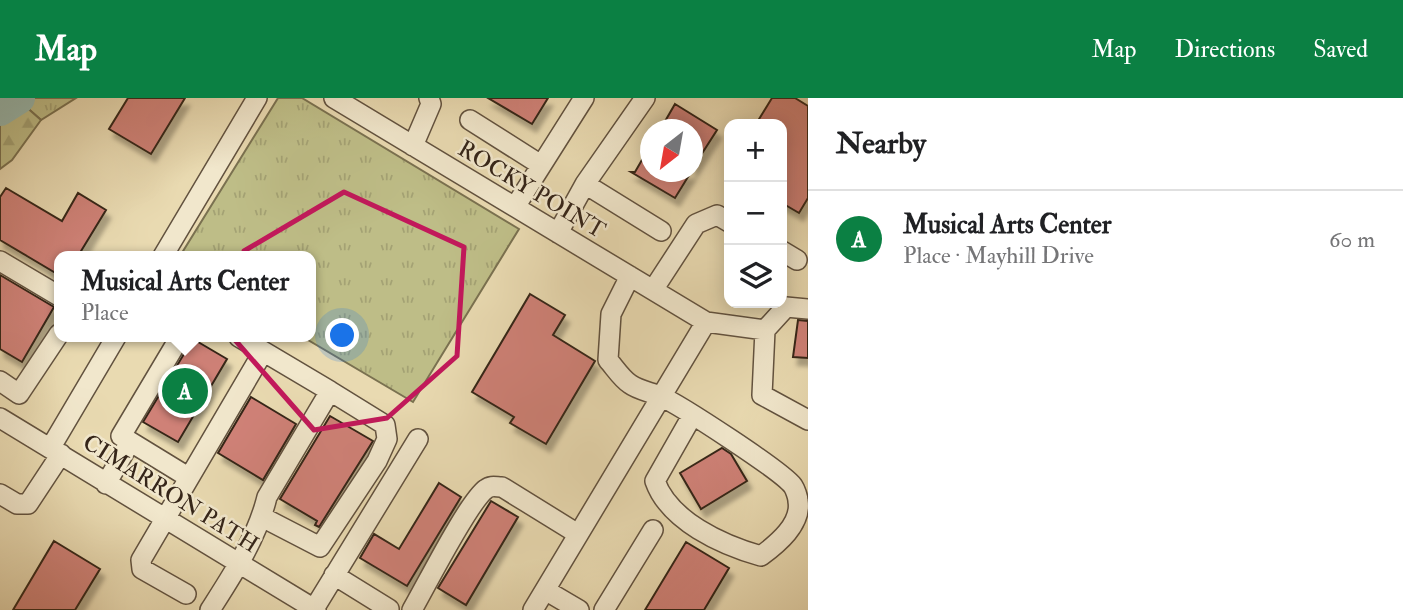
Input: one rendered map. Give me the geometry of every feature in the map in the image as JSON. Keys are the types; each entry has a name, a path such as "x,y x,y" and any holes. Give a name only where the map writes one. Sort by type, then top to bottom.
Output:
{"street":[{"path":"166,251 257,98"},
{"name":"ROCKY POINT","path":"334,98 706,322"},
{"path":"413,146 431,104 429,98"},
{"path":"514,207 584,98"},
{"path":"558,233 584,184 645,98"},
{"path":"470,120 541,165"},
{"path":"584,184 661,231"},
{"path":"653,290 696,224 718,215 724,219"},
{"path":"0,261 54,293"},
{"path":"630,276 611,314 608,360 629,384 661,397 692,416 793,485 799,503 792,524 781,541 761,556 738,550 684,519 661,499 655,481 692,416"},
{"path":"808,309 786,307 765,330 762,395 808,420"},
{"path":"533,610 706,322 765,330"},
{"path":"0,381 19,394 54,342"},
{"path":"0,494 16,504 28,504 113,342"},
{"path":"177,342 121,436 188,477"},
{"path":"247,342 385,425 387,439 377,461 320,547 262,517"},
{"path":"186,594 142,569 141,561 263,352"},
{"path":"211,610 239,564 262,517 267,497 330,391"},
{"name":"CIMARRON PATH","path":"0,418 315,609"},
{"path":"315,609 418,439"},
{"path":"106,484 131,442"},
{"path":"412,610 471,509 484,490 491,486 502,487 579,534"},
{"path":"604,610 653,530"},
{"path":"334,575 389,609"},
{"path":"545,590 579,610"}],"highlighted area":[{"path":"344,192 464,247 457,356 387,418 314,430 235,340 244,251"}],"green space":[{"path":"16,98 76,98 41,120"},
{"path":"16,98 41,120 12,160 0,169 0,101"},
{"path":"278,98 302,98 519,229 413,402 311,342 316,342 316,251 183,251"}],"building":[{"path":"128,98 185,98 151,154 109,129"},
{"path":"488,98 548,98 532,124"},
{"path":"772,98 795,98 808,106 808,198 799,213 787,206 787,119 759,119"},
{"path":"675,104 699,119 666,119"},
{"path":"703,121 717,130 703,152"},
{"path":"640,163 640,177 631,172 635,172"},
{"path":"648,182 685,182 675,198"},
{"path":"6,188 62,221 78,193 106,210 81,251 54,251 54,272 0,240 0,197"},
{"path":"0,275 54,307 22,362 0,349"},
{"path":"530,294 565,315 553,335 595,361 546,444 510,423 514,417 472,392"},
{"path":"798,320 808,321 808,358 793,357"},
{"path":"191,342 198,342 227,359 178,442 143,422"},
{"path":"251,397 296,424 263,480 218,453"},
{"path":"330,416 373,441 319,527 315,525 317,521 280,499"},
{"path":"722,448 731,454 747,481 701,509 680,473"},
{"path":"439,483 461,497 407,586 360,558 374,534 399,549"},
{"path":"491,501 518,517 466,605 438,588"},
{"path":"54,541 100,569 75,610 13,610"},
{"path":"686,542 729,568 704,610 645,610"}],"waterway":[{"path":"0,110 19,98"}],"place":[{"name":"Musical Arts Center","path":"185,391"}]}
